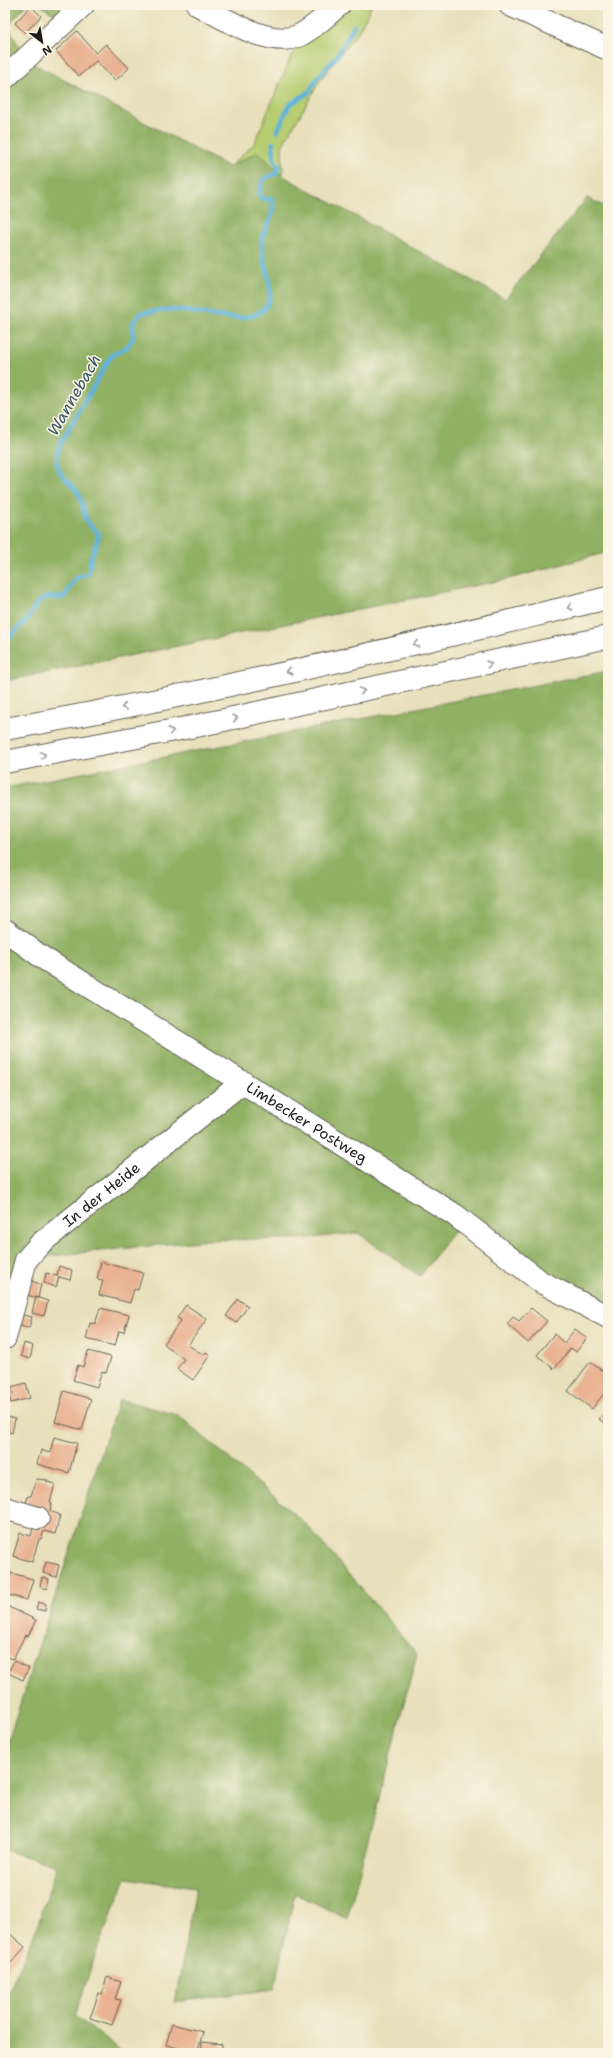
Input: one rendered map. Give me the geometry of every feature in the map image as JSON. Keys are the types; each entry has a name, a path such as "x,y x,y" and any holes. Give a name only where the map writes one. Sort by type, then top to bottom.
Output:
{"main road":[{"path":"5,78 83,5"},
{"path":"198,5 255,33 272,39 287,39 299,36 339,5"},
{"path":"510,5 608,50"},
{"path":"5,729 190,694 454,635 608,598"},
{"path":"5,762 196,726 608,637"},
{"name":"Limbecker Postweg","path":"5,930 43,958 455,1215 541,1282 608,1317"},
{"name":"In der Heide","path":"5,1338 26,1260 41,1243 243,1082"},
{"path":"5,1508 38,1518"}],"green space":[{"path":"5,5 26,5 8,26 26,60 229,167 258,152 283,176 505,299 587,198 608,208 608,552 508,579 5,681"},
{"path":"40,5 67,5 57,16"},
{"path":"319,5 372,5 358,32 321,79 282,146 283,176 258,152 229,167 254,144 290,59"},
{"path":"608,671 608,1307 457,1227 420,1276 358,1233 300,1239 209,1240 17,1259 12,1277 5,1271 5,788"},
{"path":"119,1399 178,1415 306,1524 417,1654 347,1919 295,1893 274,1989 175,2002 196,1888 126,1878 98,1947 75,2016 124,2053 5,2053 5,2000 36,1930 57,1866 5,1850 5,1750"}],"building":[{"path":"31,6 41,16 25,33 15,23"},
{"path":"77,31 96,53 106,44 129,68 115,81 96,61 79,76 56,51"},
{"path":"101,1262 143,1273 138,1290 134,1289 130,1303 99,1295 103,1280 97,1279"},
{"path":"59,1266 72,1270 70,1280 59,1277 56,1287 44,1283 46,1273 57,1276"},
{"path":"30,1281 41,1284 38,1298 26,1295"},
{"path":"36,1297 48,1301 44,1316 32,1313"},
{"path":"238,1299 248,1306 236,1323 226,1316"},
{"path":"186,1305 207,1319 188,1345 204,1355 206,1352 210,1355 193,1380 177,1369 184,1359 164,1344 181,1320 177,1318"},
{"path":"100,1308 129,1315 124,1332 119,1331 115,1346 86,1339 90,1323 95,1324"},
{"path":"531,1308 547,1321 528,1343 507,1324 513,1317 519,1321"},
{"path":"23,1315 32,1317 29,1328 20,1326"},
{"path":"575,1329 587,1338 576,1352 571,1348 554,1369 537,1355 554,1334 564,1343"},
{"path":"24,1343 33,1346 30,1359 21,1356"},
{"path":"88,1351 111,1357 106,1373 102,1371 97,1387 73,1380 78,1365 83,1367"},
{"path":"590,1362 608,1375 608,1388 592,1409 568,1391"},
{"path":"26,1383 30,1398 11,1403 9,1395 13,1394 11,1387"},
{"path":"64,1391 91,1399 82,1430 55,1422"},
{"path":"608,1408 608,1426 599,1419"},
{"path":"5,1416 15,1419 12,1433 5,1431"},
{"path":"54,1437 77,1443 69,1473 37,1464 41,1450 50,1453"},
{"path":"36,1479 47,1480 47,1482 55,1484 50,1502 52,1503 50,1511 60,1515 55,1534 44,1531 41,1539 39,1539 32,1562 13,1556 20,1533 31,1536 33,1528 40,1530 45,1512 25,1506 28,1496 31,1496"},
{"path":"46,1562 59,1565 56,1577 43,1573"},
{"path":"11,1573 33,1579 27,1600 5,1594"},
{"path":"42,1577 49,1579 47,1589 40,1587"},
{"path":"38,1602 46,1604 45,1611 36,1609"},
{"path":"7,1606 36,1620 28,1636 25,1635 13,1659 5,1656 5,1610"},
{"path":"14,1661 29,1668 23,1680 8,1673"},
{"path":"9,1933 25,1947 10,1964 5,1975 5,1937"},
{"path":"107,1977 121,1982 115,1999 121,2000 112,2025 90,2018 99,1993 102,1994"},
{"path":"172,2024 203,2032 197,2053 166,2045"},
{"path":"202,2042 222,2044 222,2053 201,2053"}],"waterway":[{"name":"Wannebach","path":"277,132 289,105 309,92 317,78 337,56 354,26"},
{"name":"Wannebach","path":"5,641 27,620 38,602 47,597 60,598 65,596 76,578 89,573 91,557 98,539 98,532 92,527 85,517 80,496 59,470 57,465 59,446 111,356 127,347 133,338 133,323 141,313 162,310 185,311 229,318 243,318 256,315 265,308 270,296 270,291 262,251 262,238 271,218 273,206 272,199 262,199 259,193 263,179 276,174 279,166 274,160 273,143"},
{"name":"Wannebach","path":"5,673 7,684 5,685"}]}
